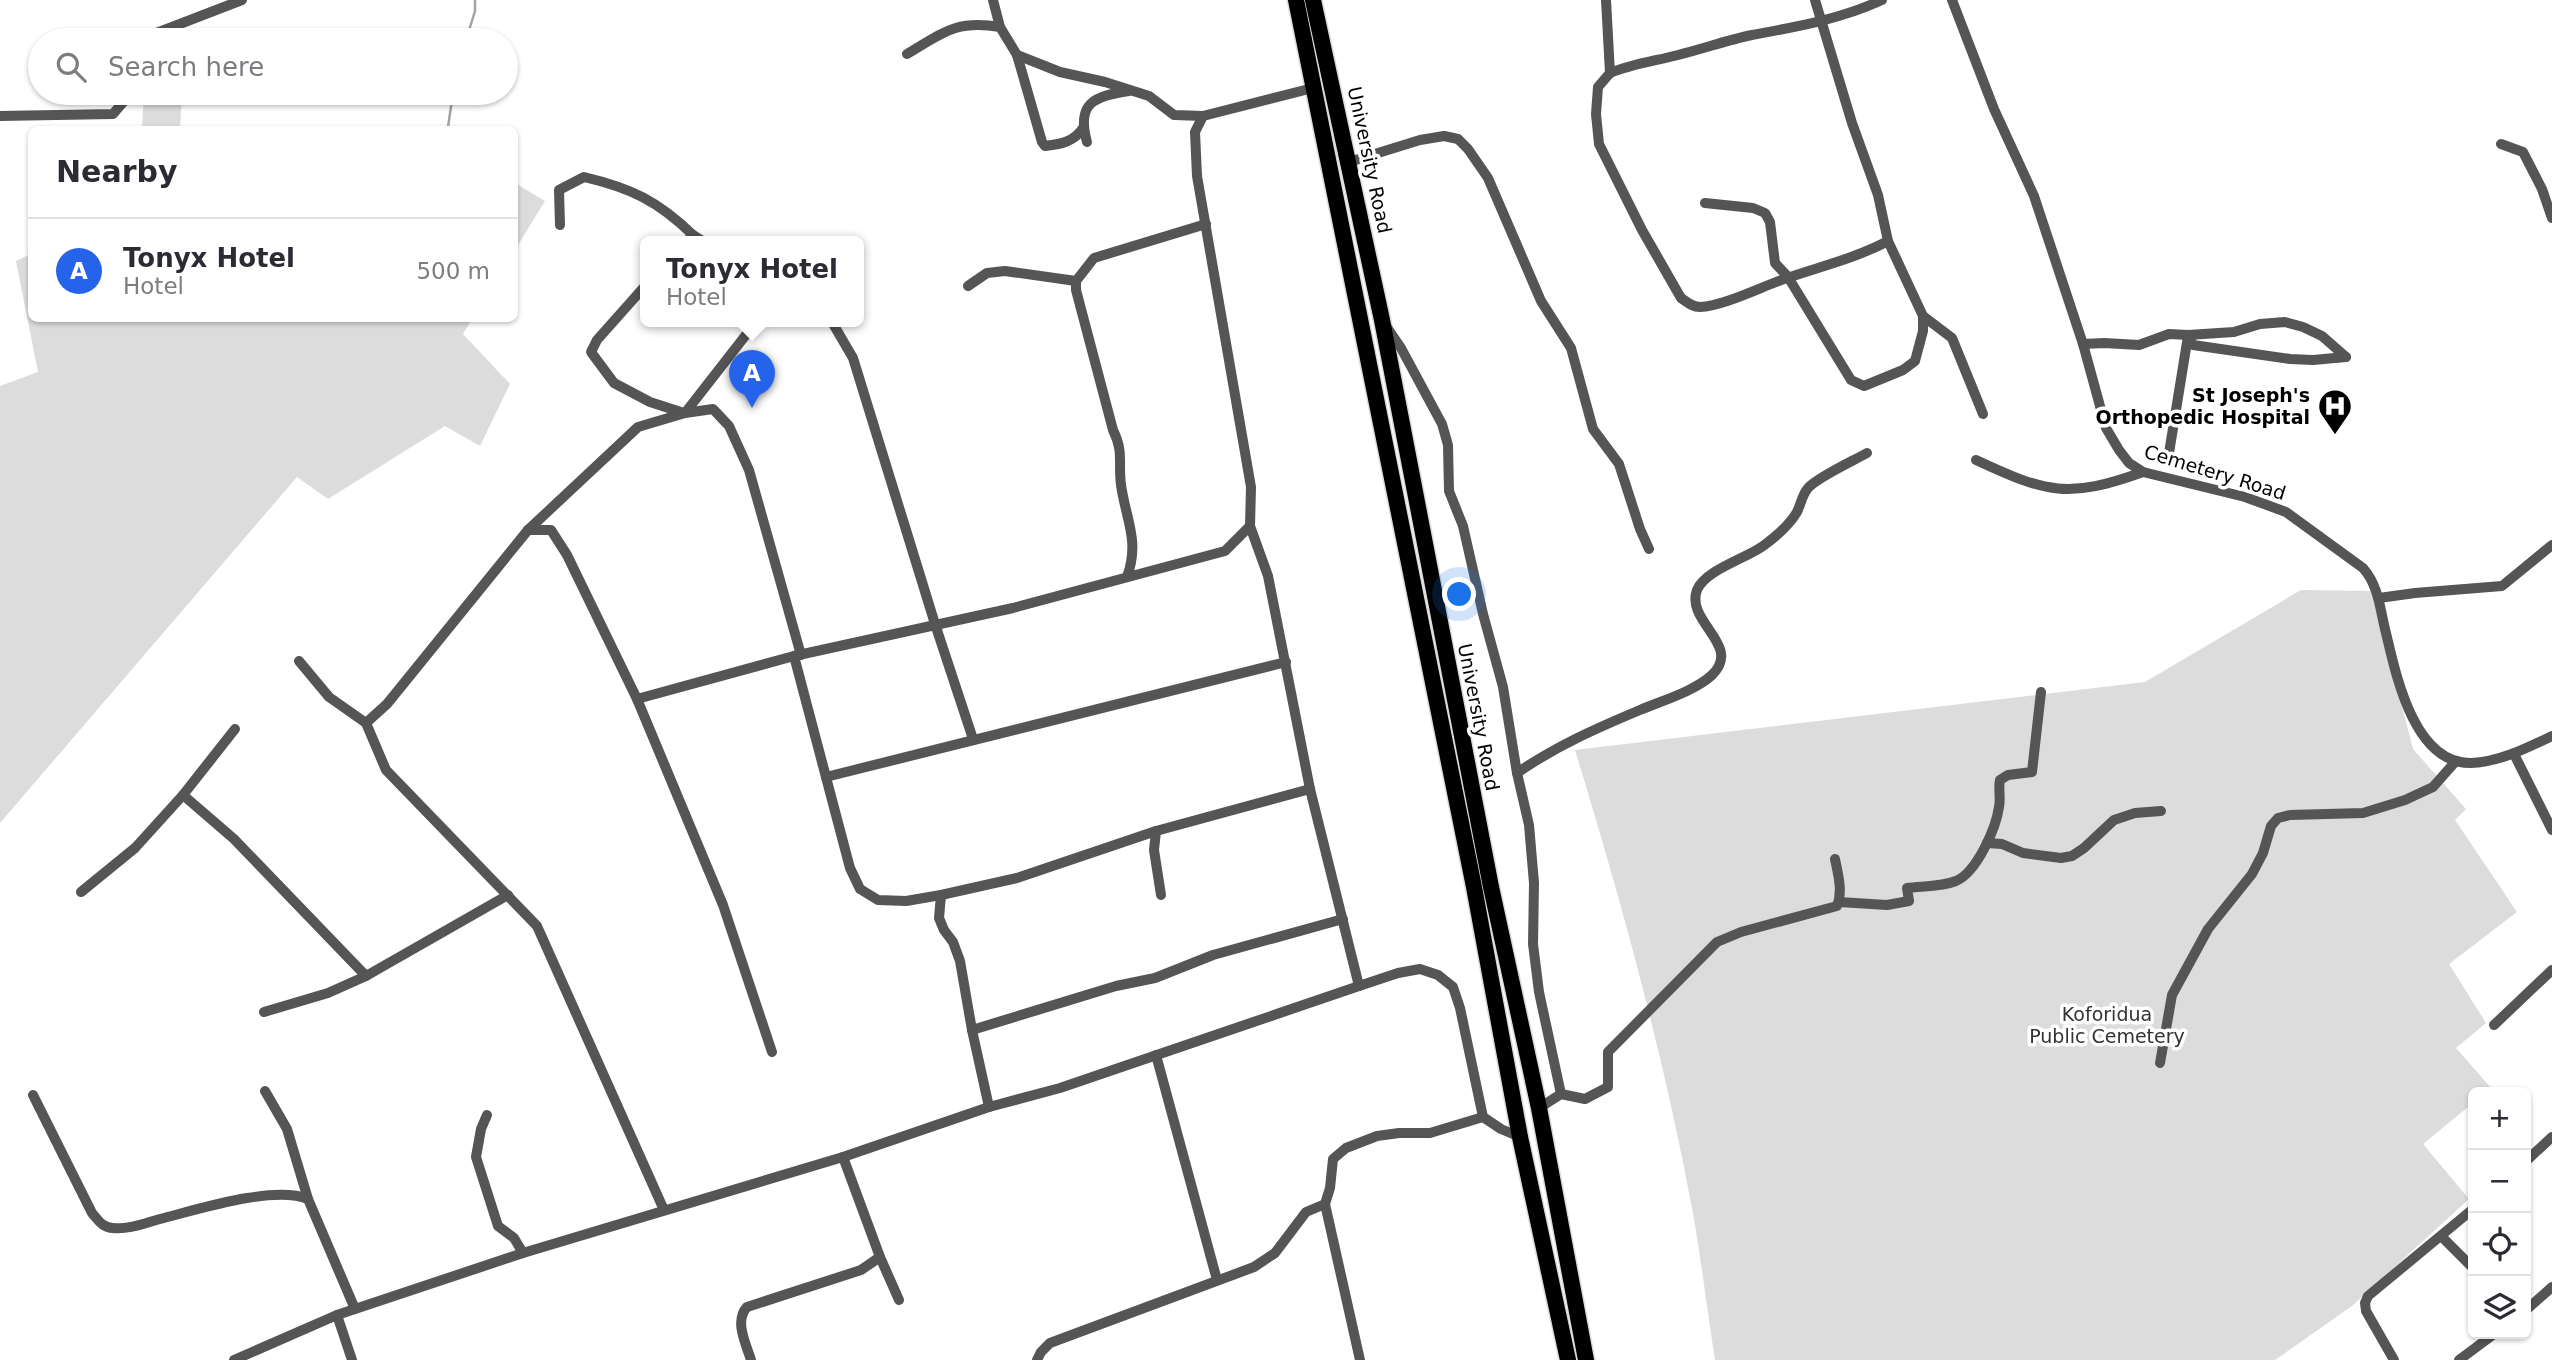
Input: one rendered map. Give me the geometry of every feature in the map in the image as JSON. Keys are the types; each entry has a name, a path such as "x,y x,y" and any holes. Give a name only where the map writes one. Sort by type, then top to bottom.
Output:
{"highway":[{"name":"University Road","path":"1296,0 1466,848 1520,1137 1568,1360"},
{"name":"University Road","path":"1313,0 1382,320 1491,887 1539,1108 1586,1360"}],"street":[{"path":"169,28 242,0"},
{"path":"993,0 1000,27 1017,55 1045,146 1064,144 1077,136 1083,128 1087,107 1105,82"},
{"path":"1606,0 1610,73"},
{"path":"1705,203 1753,208 1765,213 1770,222 1775,263 1788,278 1851,380 1864,386 1903,370 1914,361 1923,331 1923,316 1888,241 1878,195 1852,123 1815,0"},
{"path":"1882,0 1857,12 1791,29 1749,36 1697,51 1629,65 1610,73 1598,87 1595,114 1600,144 1642,230 1681,298 1690,305 1700,307 1730,299 1863,254 1888,241"},
{"name":"Cemetery Road","path":"1952,0 1993,109 2034,196 2083,344 2106,428 2129,463 2143,472 2164,479 2245,497 2286,512 2363,568 2370,575 2379,598 2390,651 2414,724 2426,740 2456,761"},
{"path":"907,54 954,27 967,24 1000,27"},
{"path":"1017,55 1060,72 1149,96 1174,115 1203,116 1313,88"},
{"path":"1094,99 1133,91"},
{"path":"0,116 113,114 121,105"},
{"path":"1203,116 1195,132 1197,176 1251,487 1250,526 1268,576 1310,789 1359,986"},
{"path":"1083,128 1087,142"},
{"path":"1349,162 1420,140 1444,136 1458,139 1468,149 1488,178 1541,301 1571,348 1593,429 1619,464 1640,529 1650,549"},
{"path":"2501,144 2523,152 2542,189 2552,218"},
{"path":"560,225 559,190 584,177 638,192 673,216 688,236"},
{"path":"1127,577 1133,556 1134,538 1121,484 1121,445 1113,430 1076,290 1076,281 1094,258 1206,224"},
{"path":"968,286 987,273 1005,271 1076,281"},
{"path":"640,292 597,340 591,352 614,383 650,402 685,413"},
{"path":"1923,316 1952,338 1983,414"},
{"path":"1382,320 1401,348 1442,424 1448,445 1450,491 1463,526 1503,687 1517,773 1529,825 1534,883 1533,944 1539,992 1561,1094"},
{"path":"2083,344 2139,345 2169,334 2234,332 2260,324 2285,322 2322,336 2346,356 2313,360 2290,359 2193,345 2188,335"},
{"path":"685,413 752,327"},
{"path":"835,327 853,358 973,739"},
{"path":"2169,453 2188,335"},
{"path":"366,723 387,704 528,530 638,427 685,413 713,409 729,426 748,470 850,868 860,889 877,900 906,901 1017,878 1156,831 1310,789"},
{"path":"1517,773 1577,737 1703,682 1713,674 1717,668 1719,646 1717,637 1697,613 1695,599 1700,584 1763,546 1796,514 1809,487 1867,453"},
{"path":"1976,460 2015,478 2050,489 2077,490 2105,486 2143,472"},
{"path":"637,699 797,656 1013,608 1225,551 1250,526"},
{"path":"528,530 551,530 567,555 637,699 723,905 772,1052"},
{"path":"2379,598 2502,586 2552,545"},
{"path":"299,661 329,697 366,723 386,770 537,926 664,1210"},
{"path":"826,777 1286,662"},
{"path":"1839,901 1887,905 1909,901 1906,888 1958,880 1987,843 1996,825 2000,780 2008,775 2032,772 2041,692"},
{"path":"80,892 135,848 183,795 235,730"},
{"path":"2160,1063 2172,995 2208,929 2252,874 2263,853 2271,826 2278,818 2290,815 2362,813 2433,788 2456,761 2472,763 2514,754 2552,736"},
{"path":"2514,754 2552,830"},
{"path":"183,795 234,839 366,975"},
{"path":"1987,843 2061,858 2071,856 2084,848 2114,820 2135,813 2161,811"},
{"path":"1156,831 1154,850 1161,895"},
{"path":"1539,1108 1561,1094 1585,1099 1608,1087 1608,1052 1717,942 1741,932 1837,906 1840,885 1835,859"},
{"path":"264,1012 328,993 366,975 508,895"},
{"path":"941,895 939,918 960,961 989,1107"},
{"path":"972,1030 1080,996 1155,978 1213,955 1343,919"},
{"path":"233,1360 337,1315 523,1253 843,1157 989,1107 1060,1088 1398,973 1420,969 1438,975 1453,987 1483,1117 1500,1129 1520,1137"},
{"path":"2494,1025 2552,970"},
{"path":"1156,1055 1217,1280"},
{"path":"265,1091 287,1129 307,1199 355,1309"},
{"path":"33,1095 92,1213 101,1224 111,1228 134,1226 226,1202 276,1196 300,1196 307,1199"},
{"path":"487,1115 481,1129 476,1157 498,1226 514,1238 523,1253"},
{"path":"1360,1360 1325,1204 1330,1188 1333,1159 1346,1148 1377,1136 1430,1133 1483,1117"},
{"path":"2531,1156 2552,1137"},
{"path":"843,1157 899,1300"},
{"path":"1037,1360 1050,1343 1254,1267 1275,1252 1306,1212 1325,1204"},
{"path":"2380,1360 2392,1356 2366,1311 2368,1296 2469,1213"},
{"path":"2442,1237 2468,1263"},
{"path":"751,1360 741,1323 742,1313 747,1307 861,1270 880,1257"},
{"path":"2531,1300 2552,1287"},
{"path":"337,1315 352,1360"},
{"path":"2459,1360 2487,1339"}],"green space":[{"path":"143,105 181,105 180,126 142,126"},
{"path":"518,185 545,201 518,245"},
{"path":"28,255 28,322 16,261"},
{"path":"28,322 470,322 463,334 510,384 480,446 445,426 328,499 297,477 0,823 0,386 38,372"},
{"name":"Koforidua Public Cemetery","path":"2301,590 2372,591 2413,749 2466,809 2455,820 2517,912 2449,964 2486,1023 2456,1048 2490,1087 2468,1087 2468,1107 2423,1144 2468,1200 2352,1306 2275,1360 1715,1360 1692,1208 1668,1092 1625,920 1575,750 2145,682"}],"waterway":[{"path":"470,28 475,0"},
{"path":"448,126 451,105"}],"place":[{"name":"Tonyx Hotel","path":"752,408"},
{"name":"St Joseph's Orthopedic Hospital","path":"2335,436"}]}
